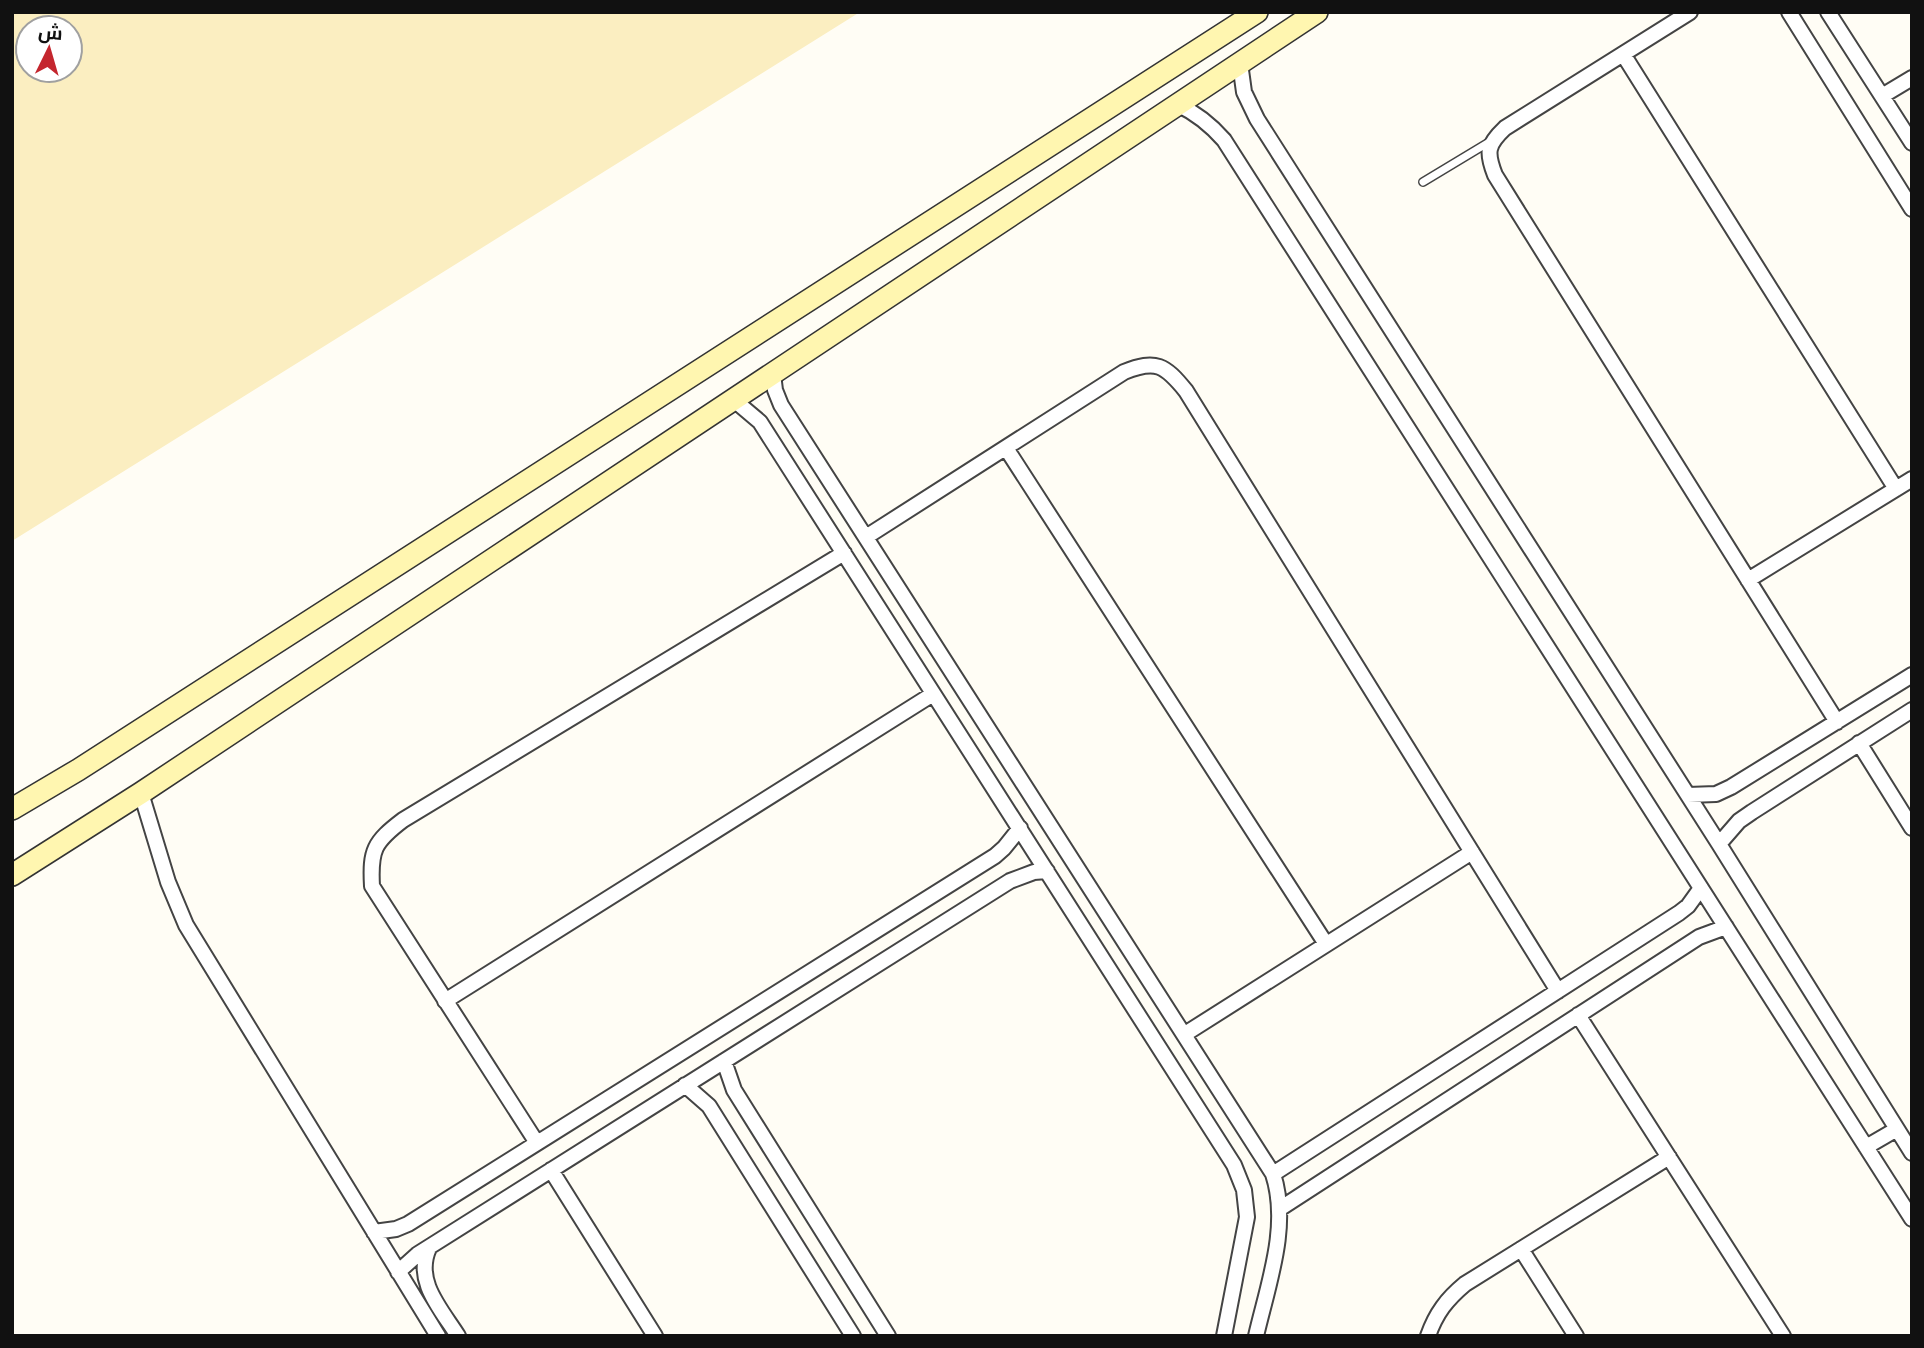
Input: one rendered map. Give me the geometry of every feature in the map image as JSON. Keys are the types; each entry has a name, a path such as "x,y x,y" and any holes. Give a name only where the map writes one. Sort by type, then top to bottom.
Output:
{"street":[{"path":"12,809 101,755 1257,12"},
{"path":"12,875 141,793 1317,12"},
{"path":"1690,12 1505,128 1492,141 1488,158 1495,175 1837,722"},
{"path":"1789,12 1912,208"},
{"path":"1828,12 1912,143"},
{"path":"1623,54 1896,489"},
{"path":"1240,63 1244,92 1257,119 1688,795 1912,1153"},
{"path":"1882,96 1912,78"},
{"path":"1177,104 1211,125 1224,140 1912,1219"},
{"path":"866,537 1124,372 1141,365 1157,365 1172,374 1186,391 1558,992"},
{"path":"773,374 781,405 1273,1174 1281,1208 1280,1228 1256,1336"},
{"path":"734,400 760,422 1234,1165 1244,1190 1247,1217 1224,1336"},
{"path":"1006,448 1326,944"},
{"path":"1748,580 1912,479"},
{"path":"537,1143 372,886 371,860 382,836 403,820 844,553"},
{"path":"1688,795 1704,796 1724,790 1912,675"},
{"path":"445,1001 933,694"},
{"path":"1719,844 1746,817 1912,710"},
{"path":"1859,744 1912,828"},
{"path":"141,793 168,882 186,925 438,1336"},
{"path":"374,1232 396,1229 408,1224 995,856 1020,828"},
{"path":"1185,1034 1472,852"},
{"path":"398,1272 418,1254 1010,881 1034,872 1047,871"},
{"path":"1273,1174 1679,913 1688,906 1701,888"},
{"path":"1281,1208 1707,932 1726,927"},
{"path":"1578,1015 1783,1336"},
{"path":"724,1060 734,1090 888,1336"},
{"path":"685,1086 709,1106 853,1336"},
{"path":"1866,1147 1896,1129"},
{"path":"1428,1336 1436,1315 1449,1298 1465,1284 1669,1157"},
{"path":"551,1170 655,1336"},
{"path":"429,1248 424,1263 425,1281 458,1336"},
{"path":"1521,1249 1576,1336"}],"lane":[{"path":"1423,182 1492,141"}],"sand":[{"path":"12,12 860,12 12,541"}]}
